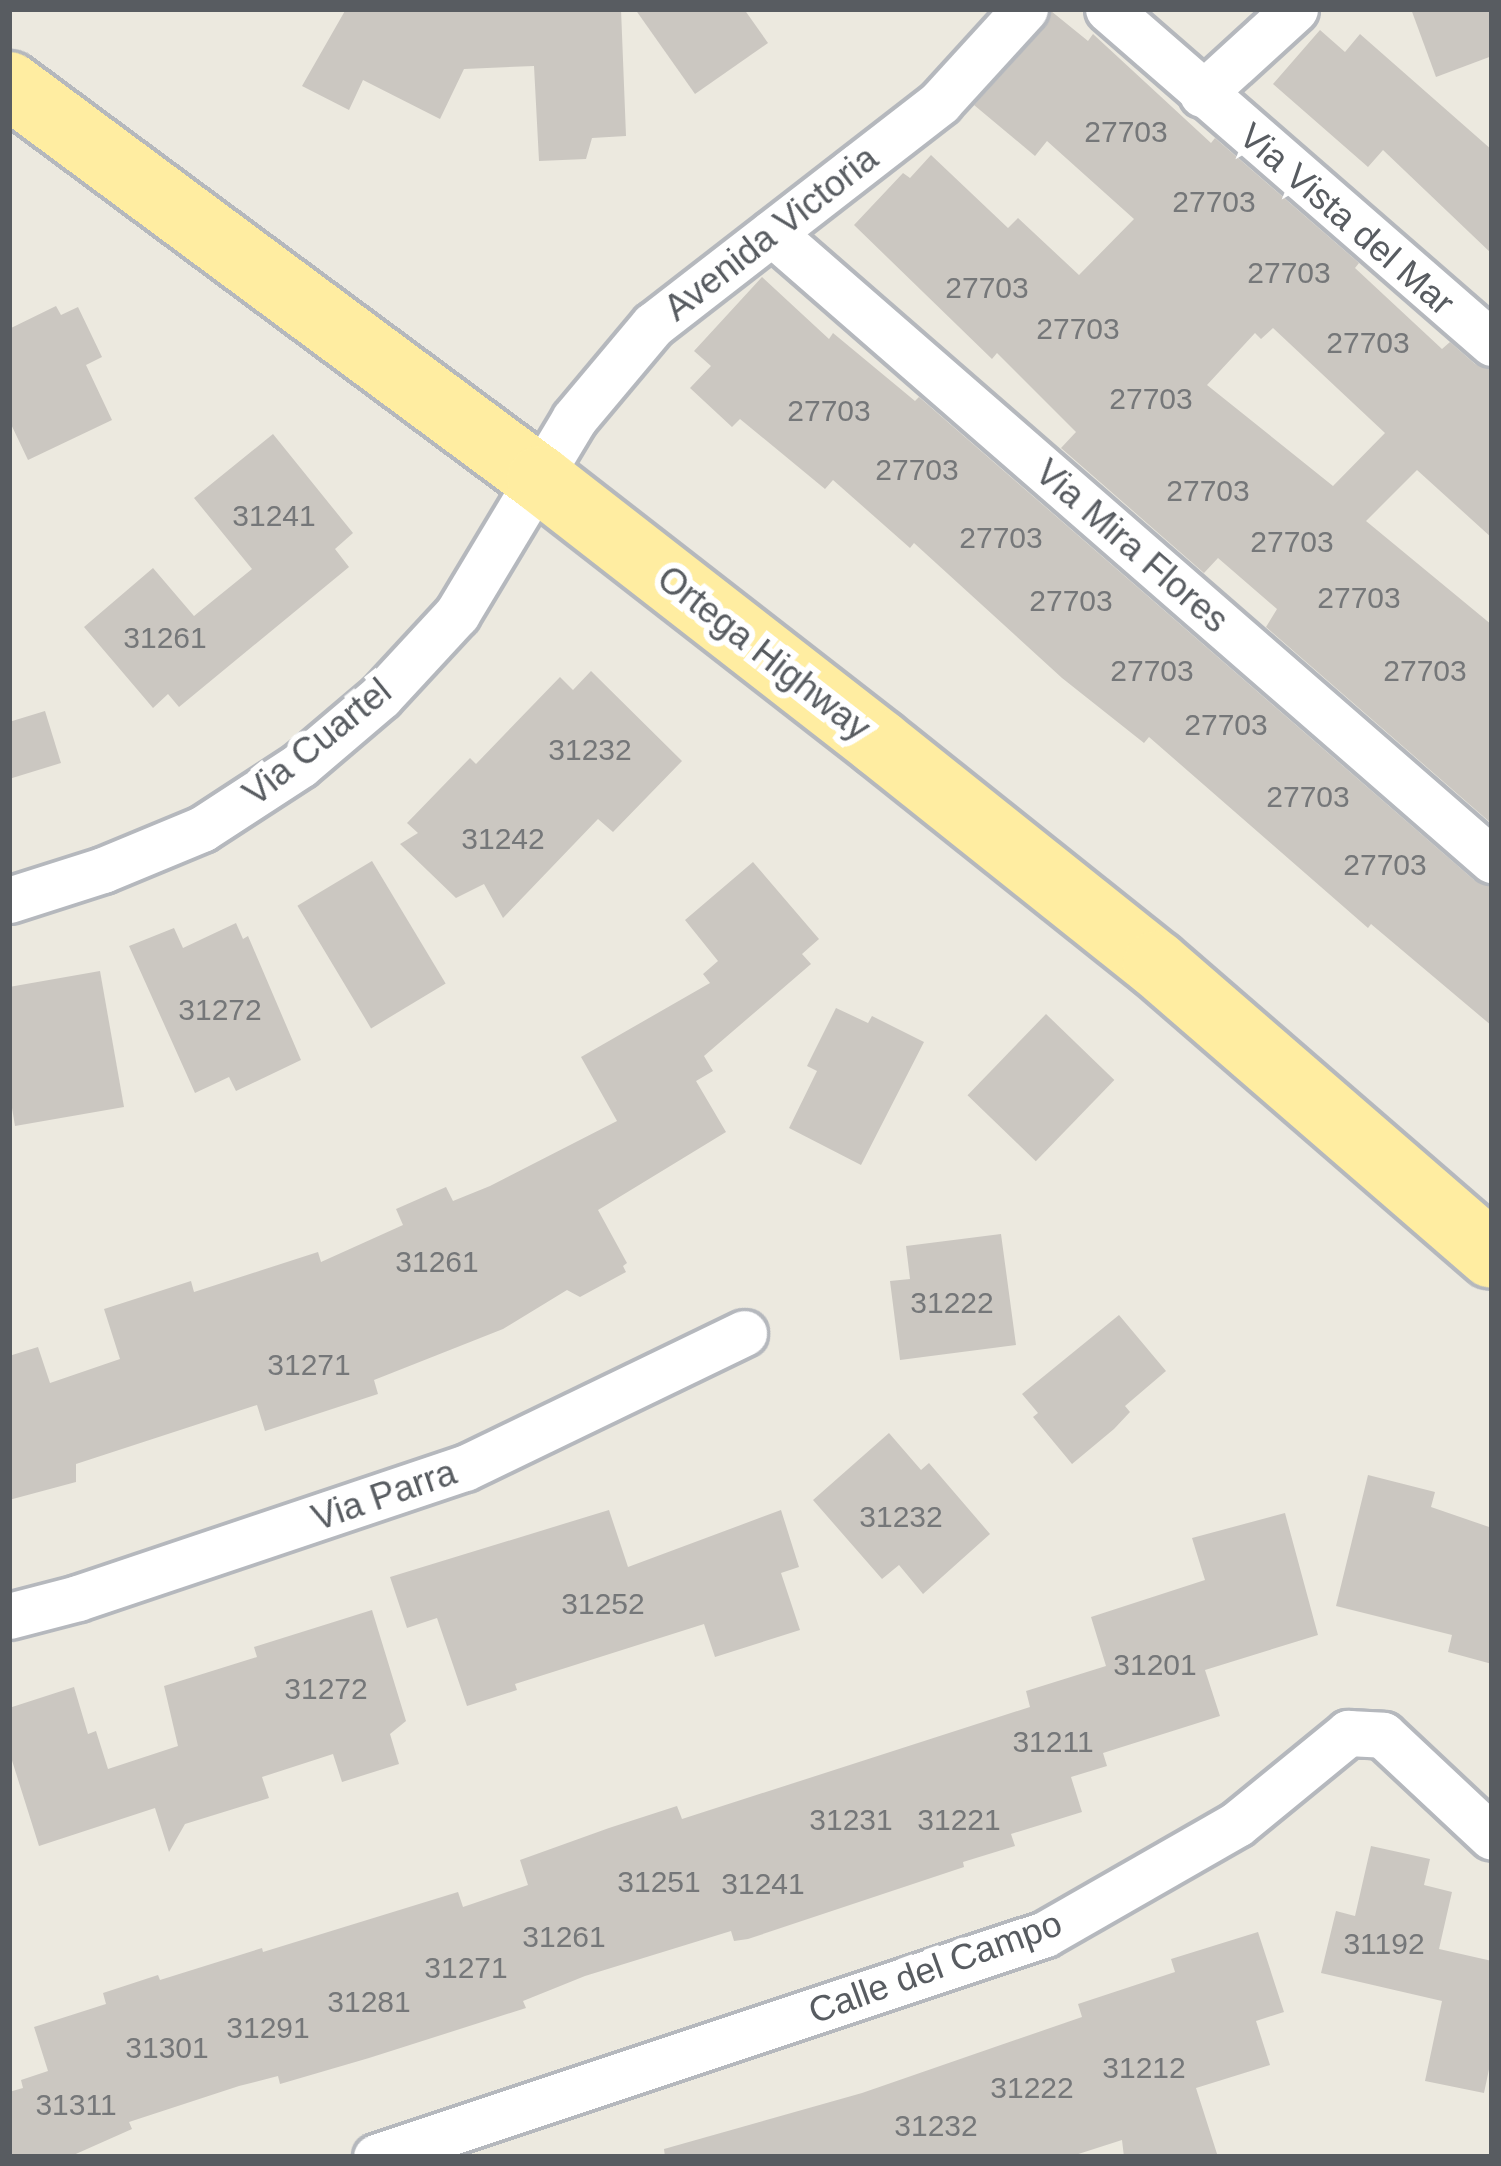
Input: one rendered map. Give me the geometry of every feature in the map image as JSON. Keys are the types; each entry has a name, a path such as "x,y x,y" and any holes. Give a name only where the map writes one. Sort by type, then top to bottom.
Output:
{"main road":[{"name":"Ortega Highway","path":"9,86 541,479 1156,964 1492,1255"}],"street":[{"name":"Avenida Victoria","path":"541,479 574,419 652,325 940,102 1025,9"},
{"path":"1108,9 1202,94 1295,9"},
{"name":"Via Vista del Mar","path":"1202,94 1492,343"},
{"name":"Via Mira Flores","path":"772,232 1492,860"},
{"name":"Via Cuartel","path":"9,900 103,870 202,829 299,765 381,696 457,614 541,479"},
{"name":"Via Parra","path":"9,1616 78,1598 465,1468 744,1333"},
{"name":"Calle del Campo","path":"376,2157 1045,1934 1237,1824 1348,1732 1383,1736 1492,1837"}],"building":[{"path":"346,9 621,9 626,136 592,138 586,159 539,161 534,66 464,69 440,119 363,80 349,110 302,86"},
{"path":"635,9 744,9 768,43 695,94"},
{"path":"1411,9 1492,9 1492,56 1436,77"},
{"path":"1051,11 1088,41 1093,34 1211,143 1215,138 1359,263 1355,268 1442,349 1450,342 1475,364 1492,369 1492,538 1417,470 1366,521 1492,625 1492,824 1266,627 1277,609 1218,558 1204,573 1061,448 1076,432 997,353 992,359 854,225 903,173 910,178 931,155 1008,228 1018,218 1079,275 1134,219 1047,141 1035,156 974,105 1045,27","holes":["1273,328 1385,433 1333,486 1207,385 1255,333 1261,339"]},
{"path":"1320,30 1345,52 1360,34 1492,150 1492,254 1383,150 1368,167 1273,84"},
{"path":"762,277 829,339 833,333 915,401 919,397 1474,880 1492,886 1492,1026 1371,924 1368,928 1149,737 1144,743 1062,678 914,543 910,548 833,480 825,489 740,419 732,427 690,388 711,366 694,351"},
{"path":"56,306 61,315 78,307 102,357 86,365 112,420 28,460 9,420 9,329"},
{"path":"273,434 353,533 335,549 349,567 179,707 168,694 153,708 84,627 153,568 194,616 252,569 194,498"},
{"path":"591,671 682,761 613,832 598,819 503,918 484,884 456,898 400,844 418,833 407,823 470,758 476,764 560,677 573,690"},
{"path":"45,711 61,763 9,779 9,722"},
{"path":"372,861 446,984 371,1028 297,906"},
{"path":"753,862 819,939 802,954 811,964 704,1056 713,1071 696,1081 726,1132 598,1210 627,1263 623,1266 626,1272 580,1297 567,1290 503,1329 374,1380 378,1394 265,1431 257,1405 76,1464 76,1482 9,1500 9,1356 38,1347 50,1383 120,1359 104,1309 191,1281 194,1292 318,1252 321,1262 403,1225 396,1209 446,1187 453,1201 617,1121 581,1057 710,983 703,974 718,961 685,920"},
{"path":"236,923 243,939 248,936 301,1060 236,1091 229,1077 195,1093 129,946 174,928 183,948"},
{"path":"100,971 124,1107 15,1126 9,1090 9,987"},
{"path":"836,1008 868,1023 872,1016 924,1042 861,1165 789,1128 817,1071 807,1066"},
{"path":"1046,1014 1114,1080 1036,1161 968,1095"},
{"path":"1001,1234 1016,1345 900,1360 890,1281 910,1279 906,1246"},
{"path":"1119,1315 1166,1371 1125,1406 1130,1412 1114,1429 1072,1464 1033,1417 1038,1413 1022,1394"},
{"path":"889,1433 921,1470 929,1463 990,1534 923,1594 899,1565 882,1579 813,1500"},
{"path":"1368,1475 1435,1492 1431,1507 1492,1528 1492,1664 1448,1652 1452,1635 1336,1606"},
{"path":"609,1510 628,1567 781,1510 799,1567 781,1573 800,1630 715,1657 704,1624 515,1684 517,1690 467,1706 437,1618 407,1628 390,1577"},
{"path":"1285,1513 1318,1635 1205,1670 1220,1716 1103,1753 1107,1766 1071,1777 1082,1812 1011,1834 1015,1846 748,1939 734,1941 731,1931 585,1976 523,2001 526,2008 369,2058 280,2084 278,2076 239,2086 129,2122 132,2129 69,2157 9,2157 9,2092 23,2088 21,2080 48,2071 34,2027 106,2004 103,1993 158,1975 160,1980 262,1948 263,1952 458,1892 463,1907 528,1885 520,1860 609,1828 677,1806 682,1819 1030,1707 1026,1691 1106,1666 1091,1617 1205,1580 1192,1538"},
{"path":"372,1610 406,1721 390,1734 399,1764 342,1782 333,1754 262,1777 269,1798 185,1824 169,1852 155,1808 39,1846 9,1751 9,1708 74,1687 88,1734 96,1731 108,1769 178,1746 164,1686 257,1657 254,1647"},
{"path":"1371,1846 1430,1859 1424,1885 1452,1892 1439,1949 1492,1961 1492,2055 1484,2093 1425,2081 1442,2001 1321,1973 1336,1911 1355,1916"},
{"path":"1258,1932 1284,2012 1256,2021 1270,2065 1196,2088 1218,2157 1124,2157 1122,2140 1069,2157 665,2157 664,2149 862,2093 1082,2017 1078,2004 1175,1972 1171,1959"}]}
